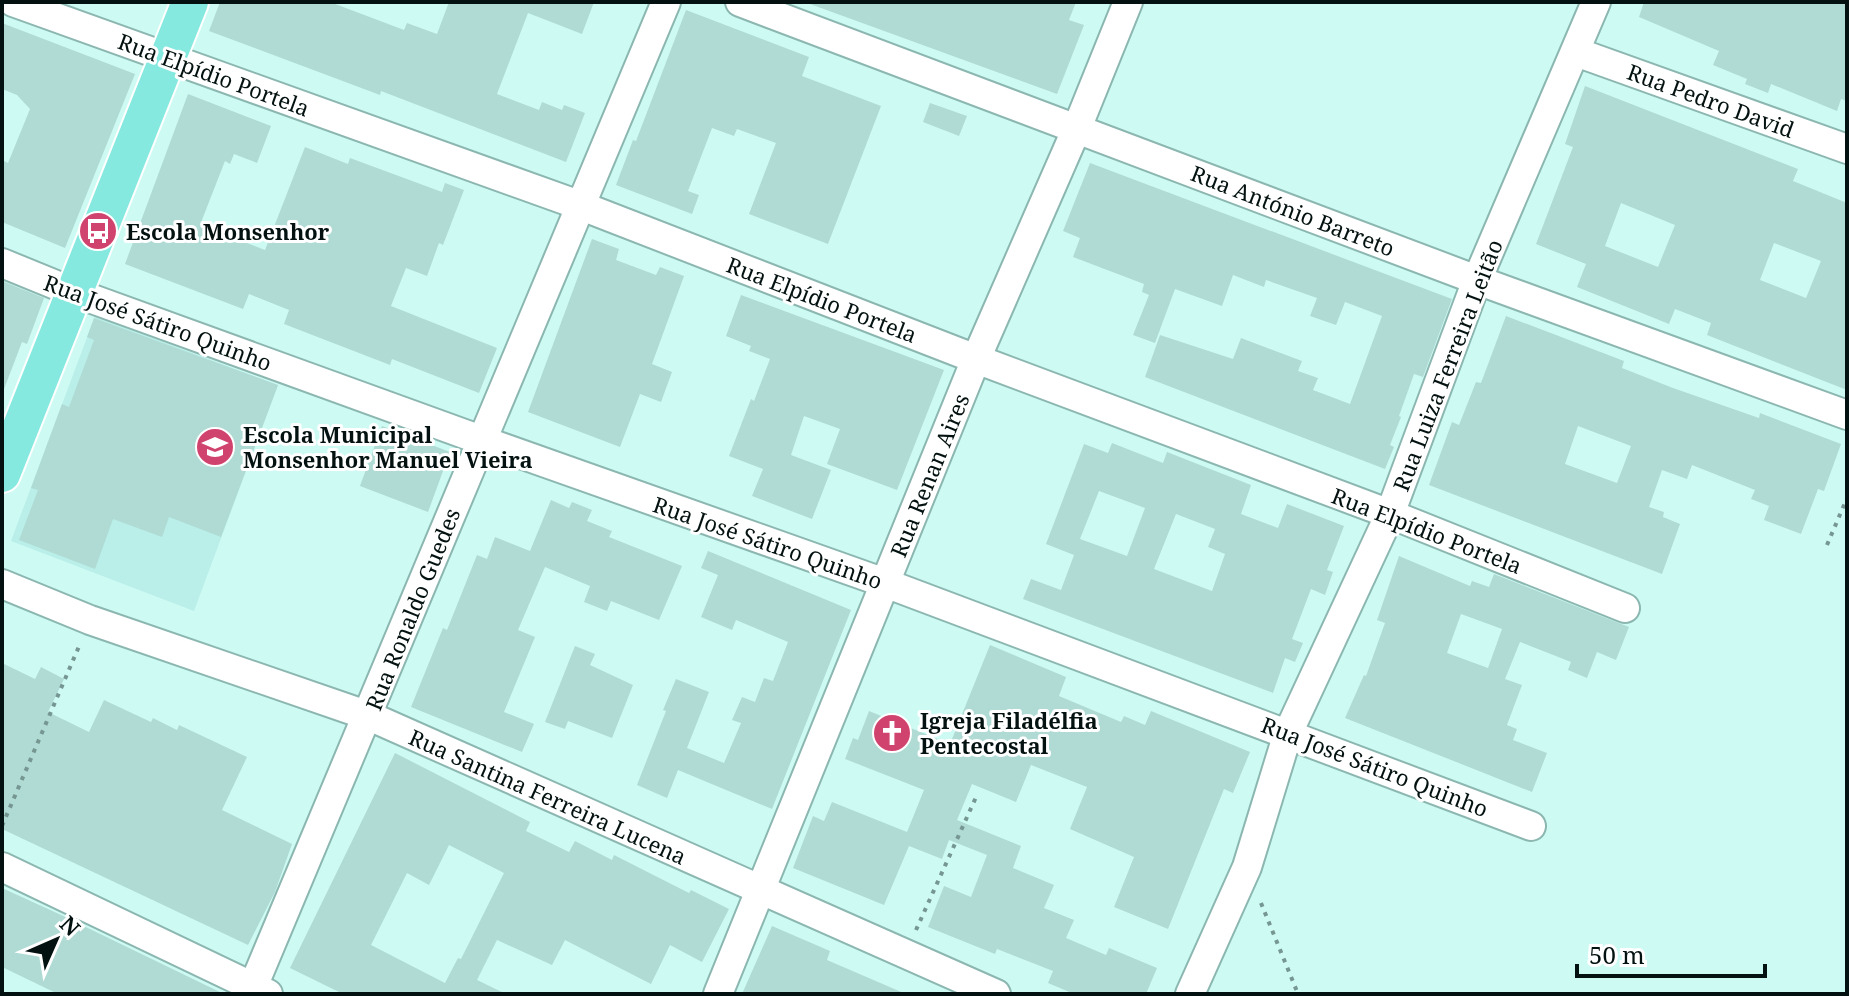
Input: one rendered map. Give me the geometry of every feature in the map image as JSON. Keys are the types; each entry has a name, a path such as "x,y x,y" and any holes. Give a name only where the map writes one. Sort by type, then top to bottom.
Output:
{"main road":[{"path":"2,474 190,2"}],"street":[{"name":"Rua Elpídio Portela","path":"13,2 579,205 976,359 1390,514 1625,608"},
{"name":"Rua Ronaldo Guedes","path":"257,991 481,440 666,2"},
{"name":"Rua António Barreto","path":"740,2 1477,280 1847,415"},
{"name":"Rua Renan Aires","path":"718,994 976,359 1077,128 1128,2"},
{"name":"Rua Luiza Ferreira Leitão","path":"1190,994 1247,867 1288,733 1390,514 1477,280 1596,2"},
{"name":"Rua Pedro David","path":"1576,52 1847,149"},
{"name":"Rua José Sátiro Quinho","path":"2,263 73,292 481,440 885,583 1531,826"},
{"name":"Rua Santina Ferreira Lucena","path":"2,584 90,620 369,716 996,994"},
{"path":"2,867 257,991"}],"path":[{"path":"1827,545 1847,498"},
{"path":"2,826 90,620"},
{"path":"905,955 977,795"},
{"path":"1247,867 1298,994"}],"shaded area":[{"path":"95,316 278,385 194,611 11,541"}],"building":[{"path":"220,2 330,2 404,30 407,23 437,34 449,2 594,2 582,34 528,13 497,94 539,110 542,102 562,110 564,105 585,113 566,162 381,91 380,95 209,31"},
{"path":"810,2 1076,2 1069,20 1084,25 1057,94"},
{"path":"1644,2 1847,2 1847,101 1841,99 1837,111 1771,84 1768,93 1745,84 1747,79 1713,65 1719,51 1639,17"},
{"path":"686,10 809,57 802,76 881,106 828,244 749,214 776,143 737,129 734,136 712,128 688,191 699,195 692,214 616,185"},
{"path":"2,23 135,74 65,248 2,222 2,160 8,163 30,109 17,95 2,89"},
{"path":"1585,86 1798,169 1793,181 1847,203 1847,390 1707,335 1711,323 1675,309 1669,324 1577,287 1586,264 1536,244 1573,147 1565,144","holes":["1621,203 1675,225 1658,267 1605,246","1774,243 1821,261 1806,298 1760,280"]},
{"path":"188,94 271,126 257,163 234,154 230,164 225,161 200,225 265,250 305,147 348,164 350,158 442,192 445,183 464,190 443,245 439,243 427,276 406,268 391,306 497,348 479,393 392,359 390,365 284,324 289,310 249,294 243,309 125,264"},
{"path":"930,103 967,116 959,136 923,122"},
{"path":"1090,163 1452,299 1423,377 1414,374 1385,469 1145,377 1160,335 1233,359 1241,338 1302,361 1298,371 1318,378 1313,390 1350,404 1382,316 1345,302 1336,325 1310,316 1317,298 1266,280 1264,287 1233,275 1222,306 1175,289 1155,343 1133,335 1149,295 1142,292 1144,284 1073,257 1080,238 1063,231"},
{"path":"592,239 619,249 616,260 656,275 660,267 684,276 652,364 672,372 661,402 640,394 620,447 528,412"},
{"path":"2,281 44,298 27,344 22,342 4,389"},
{"path":"741,295 944,370 897,490 827,464 840,429 804,416 791,455 831,470 812,519 752,496 763,469 729,456 770,359 749,351 751,346 726,336"},
{"path":"1506,316 1624,361 1622,368 1673,388 1759,418 1760,413 1841,444 1824,491 1818,489 1801,534 1764,520 1769,506 1751,499 1755,490 1692,465 1687,479 1662,470 1649,507 1664,512 1663,517 1680,524 1662,574 1429,485 1452,422 1459,425 1476,382 1481,383","holes":["1578,426 1631,446 1617,483 1565,464"]},
{"path":"94,318 278,385 221,537 169,517 162,537 113,519 95,569 19,540 38,490 31,488 62,404 69,407 94,340 87,337"},
{"path":"382,426 450,452 428,512 360,486"},
{"path":"1112,443 1163,463 1167,452 1251,485 1241,514 1278,528 1287,504 1344,526 1327,570 1333,572 1325,595 1311,589 1292,639 1303,643 1295,662 1285,658 1273,693 1023,599 1031,579 1061,590 1074,555 1046,544 1084,444 1108,453","holes":["1099,491 1145,508 1127,556 1080,539","1176,514 1215,529 1208,547 1225,554 1212,591 1154,569"]},
{"path":"551,500 569,508 572,502 592,510 587,521 612,531 609,537 682,566 659,620 611,601 607,611 584,602 590,586 545,567 518,630 535,637 504,712 534,724 522,752 411,707 477,555 487,559 495,537 530,551"},
{"path":"708,551 851,610 772,809 678,770 667,798 637,785 676,679 709,692 687,748 724,763 741,723 732,720 742,697 755,702 764,678 773,681 788,642 736,620 732,630 701,617 718,575 701,568"},
{"path":"1399,556 1470,586 1472,581 1489,587 1494,574 1629,627 1616,660 1597,652 1587,678 1568,670 1571,662 1520,642 1505,679 1522,685 1507,725 1517,729 1513,740 1547,753 1532,792 1345,718 1366,676 1385,623 1377,620","holes":["1461,614 1502,629 1488,668 1447,653"]},
{"path":"990,645 1066,677 1059,696 1121,722 1124,716 1145,725 1151,711 1250,752 1233,793 1224,789 1168,929 1114,907 1134,857 1070,829 1087,787 1031,765 1016,802 972,784 957,820 1021,846 1013,868 1054,885 1044,908 1074,920 1066,938 1106,955 1109,948 1157,968 1146,994 1074,994 1048,983 1053,971 997,949 995,954 928,927 944,886 971,897 987,855 949,840 942,859 909,846 884,905 793,868 813,816 824,821 832,802 907,832 924,790 845,759 853,738 858,740 869,711 950,744"},
{"path":"575,646 595,654 590,665 633,685 612,738 568,721 565,729 545,722"},
{"path":"2,663 35,679 41,667 64,679 48,712 89,732 104,700 151,722 153,718 177,730 179,725 247,757 222,810 292,844 275,892 248,945 2,829"},
{"path":"395,753 530,822 526,831 569,852 575,841 612,860 614,855 689,893 691,890 729,909 702,962 670,945 651,984 565,940 552,965 497,940 477,980 506,994 343,994 290,968","holes":["449,845 504,873 461,959 458,958 445,983 371,945 407,873 429,885"]},
{"path":"2,888 224,994 58,994 2,967"},
{"path":"772,926 830,951 827,960 906,994 742,994"}],"place":[{"name":"Escola Monsenhor","path":"98,231"},
{"name":"Escola Municipal Monsenhor Manuel Vieira","path":"215,447"},
{"name":"Igreja Filadélfia Pentecostal","path":"892,733"}]}
